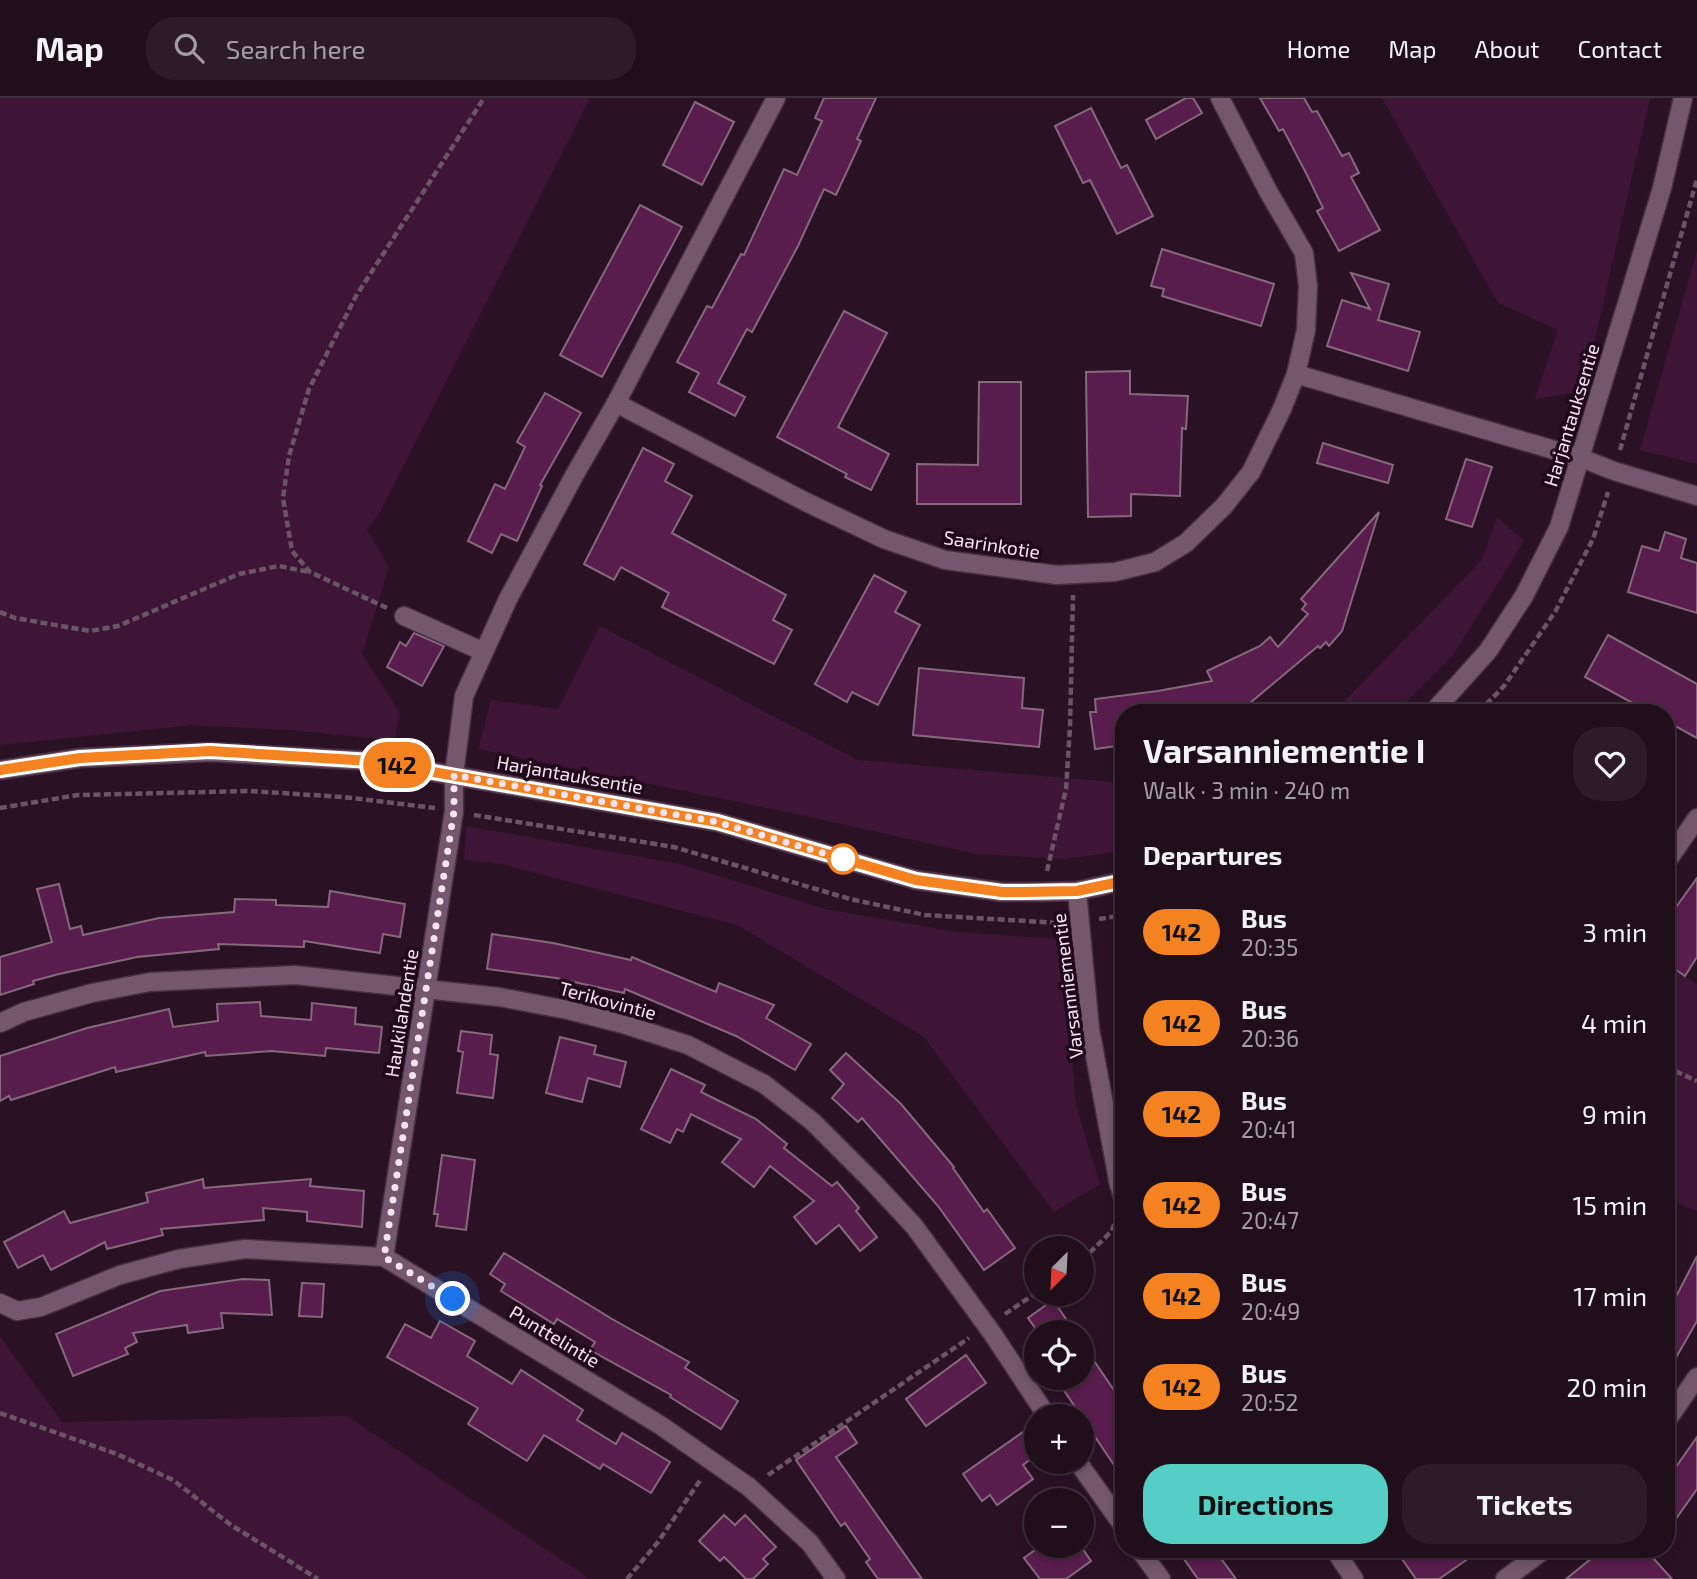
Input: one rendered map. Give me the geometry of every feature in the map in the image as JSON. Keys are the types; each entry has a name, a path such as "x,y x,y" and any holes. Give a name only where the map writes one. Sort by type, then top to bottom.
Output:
{"street":[{"path":"454,775 464,696 520,576 616,403 776,98"},
{"name":"Saarinkotie","path":"616,403 795,496 884,538 944,561 1057,575 1115,572 1155,562 1186,543 1224,506 1251,472 1296,374 1306,330 1308,286 1304,253 1268,191 1220,98"},
{"name":"Harjantauksentie","path":"1440,704 1488,651 1524,596 1559,527 1662,188 1683,98"},
{"path":"1296,374 1581,458 1697,496"},
{"path":"404,616 484,652"},
{"name":"Harjantauksentie","path":"0,770 80,758 210,751 371,761 717,822 916,880 1002,892 1077,891 1115,883"},
{"name":"Haukilahdentie","path":"384,1257 454,811 454,775"},
{"path":"1675,850 1697,818"},
{"name":"Varsanniementie","path":"1077,891 1090,1030 1115,1164"},
{"name":"Terikovintie","path":"0,1023 24,1012 92,993 150,982 295,975 499,997 568,1010 688,1045 764,1084 813,1122 914,1226 1039,1404"},
{"name":"Punttelintie","path":"0,1303 17,1311 41,1307 120,1275 179,1259 245,1249 384,1257 660,1425 749,1487 810,1543 836,1579"},
{"path":"1675,1409 1697,1377"},
{"path":"1086,1474 1115,1514"},
{"path":"1146,1558 1161,1579"},
{"path":"1340,1558 1354,1579"},
{"path":"1505,1579 1533,1558"}],"path":[{"path":"310,572 292,551 283,498 289,456 309,389 356,296 484,98"},
{"path":"0,612 15,618 90,631 118,626 239,574 279,566 310,572 404,616"},
{"path":"1042,892 1066,789 1073,574"},
{"path":"0,807 78,795 250,791 343,797 418,805 674,847 850,899 925,915 1038,923 1080,922 1115,916"},
{"path":"1675,1071 1697,1081"},
{"path":"1094,1248 1112,1231 1115,1222"},
{"path":"749,1487 1024,1301"},
{"path":"0,1413 117,1454 173,1480 231,1525 318,1579"},
{"path":"627,1579 658,1542 713,1462"}],"shaded area":[{"path":"0,98 590,98 380,512 367,530 389,567 362,654 400,713 394,740 290,730 193,725 0,745"},
{"path":"1382,98 1650,98 1583,391 1535,399 1558,330 1498,303"},
{"path":"1697,251 1697,464 1640,450"},
{"path":"1497,517 1524,541 1453,655 1404,704 1342,704 1482,560"},
{"path":"600,626 858,760 1115,782 1115,852 1064,859 977,854 478,749 491,700 558,709"},
{"path":"466,826 680,864 825,909 957,932 1056,939 1067,1001 1076,1106 1100,1184 1054,1212 924,1037 737,925 497,863 464,860"},
{"path":"1675,971 1697,984 1697,1211 1675,1202"},
{"path":"0,1337 62,1422 347,1416 590,1579 0,1579"}],"building":[{"path":"824,98 876,98 857,139 861,141 836,195 824,189 798,246 752,332 747,329 718,383 745,397 735,416 689,392 699,373 677,362 707,306 712,308 741,254 744,255 784,169 797,175 822,121 815,118"},
{"path":"1186,98 1193,98 1202,113 1156,139 1146,120"},
{"path":"1260,98 1304,98 1312,112 1317,111 1342,156 1349,153 1359,173 1351,177 1380,230 1339,251 1317,211 1323,208 1307,175 1283,129 1279,131"},
{"path":"695,102 734,122 702,185 663,165"},
{"path":"1091,108 1121,168 1127,165 1153,216 1117,234 1090,180 1083,183 1055,126"},
{"path":"640,205 682,227 602,377 560,355"},
{"path":"1162,249 1274,284 1261,326 1162,296 1164,289 1151,286"},
{"path":"1351,273 1389,284 1378,320 1420,332 1408,371 1327,346 1342,300 1370,309"},
{"path":"844,311 887,333 838,427 889,454 871,490 845,477 847,474 777,437"},
{"path":"1130,371 1130,394 1188,396 1186,429 1182,428 1180,496 1131,494 1131,516 1088,517 1086,372"},
{"path":"979,382 1021,382 1021,504 917,504 917,464 978,465"},
{"path":"545,393 581,413 540,485 542,486 517,541 501,534 492,553 468,541 495,484 505,489 525,447 517,442"},
{"path":"1323,443 1393,465 1388,483 1317,463"},
{"path":"643,448 674,464 665,481 692,496 672,533 786,595 773,620 792,630 774,664 662,607 669,593 621,567 614,580 584,564"},
{"path":"1466,459 1492,467 1472,527 1446,519"},
{"path":"1379,512 1342,631 1329,646 1326,642 1320,648 1318,646 1251,704 1115,704 1115,746 1095,749 1090,712 1096,712 1095,699 1212,681 1207,671 1260,646 1270,637 1278,647 1308,614 1302,609 1306,604 1301,599"},
{"path":"1665,532 1686,539 1681,558 1697,563 1697,613 1628,592 1642,546 1659,551"},
{"path":"874,575 906,592 895,612 920,625 878,705 852,692 847,702 815,684"},
{"path":"414,633 444,646 422,686 387,667 400,642 406,646"},
{"path":"1608,635 1697,684 1697,738 1675,726 1675,704 1634,704 1585,677"},
{"path":"919,668 1024,678 1022,708 1043,710 1039,747 913,735"},
{"path":"1697,878 1697,957 1685,976 1675,969 1675,909"},
{"path":"59,884 70,929 81,926 83,935 159,918 234,912 235,899 276,900 276,905 328,907 330,891 405,904 400,937 383,934 380,953 304,941 304,947 218,944 219,949 137,957 59,974 33,981 34,984 0,995 0,957 52,942 37,889"},
{"path":"492,934 553,943 631,960 632,957 716,992 719,983 774,1005 766,1018 811,1044 795,1070 736,1036 625,989 624,993 556,978 487,969"},
{"path":"260,1002 261,1016 311,1020 312,1003 356,1008 355,1024 382,1027 379,1053 326,1048 325,1056 272,1051 206,1056 205,1052 116,1072 115,1067 11,1100 9,1096 0,1101 0,1056 87,1028 169,1009 173,1027 218,1021 217,1004"},
{"path":"461,1031 492,1035 490,1054 498,1055 493,1098 457,1093 463,1052 458,1051"},
{"path":"560,1037 596,1046 594,1054 626,1062 620,1087 588,1078 582,1102 546,1093"},
{"path":"846,1053 901,1104 954,1167 984,1212 987,1209 1015,1248 984,1270 938,1206 862,1118 858,1122 832,1098 844,1084 830,1070"},
{"path":"671,1069 705,1085 701,1092 756,1119 787,1144 784,1148 832,1186 837,1182 859,1208 856,1211 877,1237 860,1251 839,1225 816,1244 794,1217 814,1201 770,1166 754,1187 722,1162 741,1139 691,1114 683,1132 677,1129 670,1143 641,1129"},
{"path":"442,1155 475,1160 466,1230 436,1226 438,1214 434,1214"},
{"path":"203,1179 204,1188 311,1179 310,1186 364,1191 362,1227 307,1221 307,1212 263,1208 264,1220 161,1229 163,1235 107,1249 105,1242 51,1270 43,1255 18,1268 4,1242 64,1211 70,1223 148,1202 146,1193"},
{"path":"504,1253 689,1362 685,1368 738,1401 721,1429 670,1397 671,1395 590,1350 595,1342 557,1319 554,1324 501,1291 505,1284 490,1274"},
{"path":"1697,1256 1697,1321 1675,1359 1675,1299"},
{"path":"243,1279 269,1280 272,1315 221,1313 223,1328 188,1333 187,1325 133,1333 137,1342 125,1348 128,1354 73,1376 56,1334 160,1291"},
{"path":"302,1283 324,1284 322,1317 299,1316"},
{"path":"1045,1306 1057,1306 1067,1320 1029,1320 1028,1318"},
{"path":"440,1321 475,1341 467,1356 512,1384 521,1370 583,1410 577,1420 616,1444 622,1433 670,1462 651,1493 603,1464 600,1469 544,1435 527,1461 468,1424 478,1408 387,1357 405,1324 431,1338"},
{"path":"966,1355 986,1383 926,1426 906,1399"},
{"path":"1094,1361 1115,1392 1115,1467 1094,1435 1094,1404 1073,1404 1064,1390 1094,1390"},
{"path":"846,1426 857,1443 836,1457 922,1579 878,1579 866,1562 870,1559 845,1523 841,1526 796,1460"},
{"path":"1024,1433 1024,1474 1029,1474 1033,1479 997,1505 990,1495 982,1501 963,1474"},
{"path":"1697,1437 1697,1489 1675,1520 1675,1468"},
{"path":"724,1515 735,1525 745,1515 776,1547 763,1559 768,1564 753,1579 746,1579 724,1557 720,1561 699,1541"},
{"path":"1024,1558 1089,1558 1091,1561 1066,1579 1040,1579"},
{"path":"1221,1558 1236,1579 1198,1579 1184,1559"},
{"path":"1401,1558 1469,1558 1439,1579 1416,1579"},
{"path":"1592,1558 1653,1558 1672,1579 1566,1579"}],"bus line":[{"name":"142","path":"0,770 80,758 210,751 371,761 717,822 916,880 1002,892 1077,891 1115,883"}],"route":[{"path":"453,1299 384,1257 454,811 454,775 717,822 847,860 843,859"}]}
